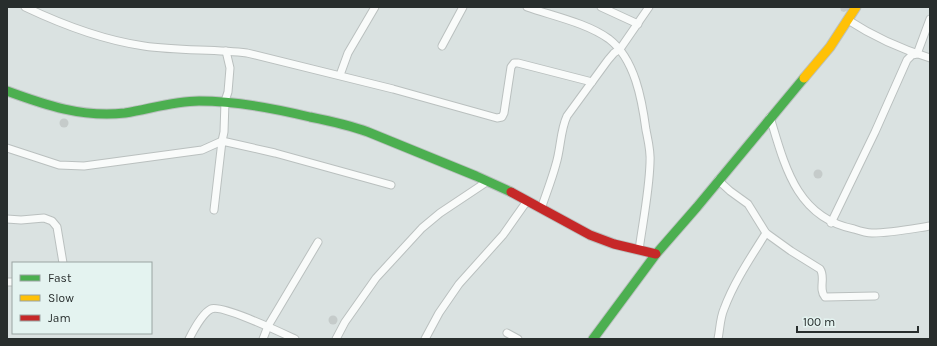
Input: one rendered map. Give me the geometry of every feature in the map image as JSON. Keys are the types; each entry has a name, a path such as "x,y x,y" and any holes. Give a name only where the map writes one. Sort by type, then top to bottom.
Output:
{"street":[{"path":"25,7 34,9 80,30 109,39 142,46 170,49 247,53 340,75 497,118 502,117 504,113 511,68 514,63 592,82"},
{"path":"340,75 348,53 375,7"},
{"path":"442,46 463,7"},
{"path":"527,7 563,19 598,33 608,39 620,49 636,81 643,108 650,161 649,188 639,250"},
{"path":"601,7 638,24"},
{"path":"541,208 556,165 561,143 563,124 567,116 608,60 620,49 649,7"},
{"path":"593,339 656,254 830,47 856,7"},
{"path":"917,54 930,19"},
{"path":"848,20 868,33 891,44 930,58"},
{"path":"214,210 224,132 225,101 228,92 230,68 226,51"},
{"path":"831,223 875,132 907,60 912,55 917,54"},
{"path":"7,91 47,106 73,112 99,114 124,113 196,101 225,101 276,109 375,134 488,181 541,208 566,224 592,236 621,246 656,254"},
{"path":"770,118 779,148 800,196 816,213 831,223 842,227 872,233 930,227"},
{"path":"7,148 59,165 84,166 202,150 222,141 274,153 391,185"},
{"path":"718,180 748,204 766,233 791,251 820,268 823,272 822,293 825,297 876,296"},
{"path":"336,339 345,322 376,278 422,228 440,213 488,181"},
{"path":"425,339 439,313 459,284 503,235 527,201"},
{"path":"7,219 21,220 44,218 52,221 57,227 63,262"},
{"path":"718,339 724,309 747,264 766,233"},
{"path":"263,339 268,326 318,242"},
{"path":"188,339 206,313 214,308 224,310 268,326 295,339"},
{"path":"507,333 518,339"}],"building":[{"path":"840,7 849,7 848,10 844,12 841,11"},
{"path":"64,118 69,123 64,128 59,123"},
{"path":"818,169 823,174 818,179 813,174"},
{"path":"333,315 338,320 333,325 328,320"}],"traffic: fast":[{"path":"593,339 656,254 804,78"},
{"path":"7,91 64,109 94,114 125,113 190,101 213,101 241,104 282,111 354,127 476,176 511,192"}],"traffic: slow":[{"path":"804,78 830,47 856,7"}],"traffic: jam":[{"path":"511,192 590,235 614,244 656,254"}]}
